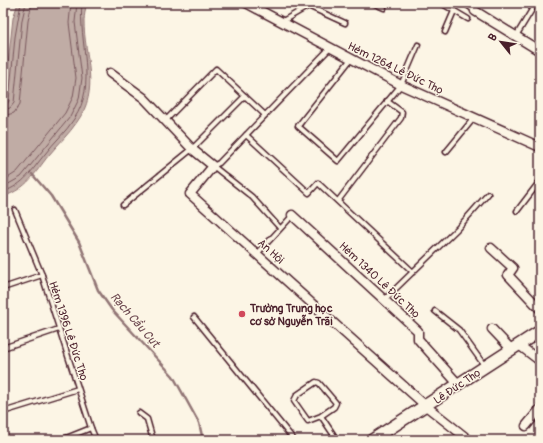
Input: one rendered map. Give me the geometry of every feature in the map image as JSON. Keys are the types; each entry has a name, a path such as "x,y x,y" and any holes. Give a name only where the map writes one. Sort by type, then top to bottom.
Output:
{"main road":[{"name":"Lê Đức Thọ","path":"372,440 459,385 540,331"}],"street":[{"name":"Hẻm 1264 Lê Đức Thọ","path":"246,3 401,85 540,147"},
{"path":"475,11 540,51"},
{"path":"110,73 144,98 192,149 213,166"},
{"name":"An Hội","path":"213,166 190,194 426,406 469,440"},
{"name":"Hẻm 1340 Lê Đức Thọ","path":"292,216 385,299 418,331 418,338 459,385"},
{"path":"491,248 513,268 508,275 540,309"},
{"path":"492,329 516,347 540,361"},
{"path":"526,426 540,409"}],"lane":[{"path":"373,3 384,8"},
{"path":"441,3 468,19"},
{"path":"464,3 475,11"},
{"path":"516,36 536,3"},
{"path":"281,22 311,4 345,23"},
{"path":"445,32 454,11"},
{"path":"351,59 298,126 338,161 401,85 418,45"},
{"path":"280,228 252,197 213,166 219,163 330,48"},
{"path":"166,120 216,69 265,115"},
{"path":"123,205 192,149 245,96"},
{"path":"338,201 401,118 402,112 387,101"},
{"path":"446,152 474,118"},
{"path":"246,135 309,193 318,183 413,272"},
{"path":"517,211 540,181"},
{"path":"385,299 488,194"},
{"name":"Hẻm 1396 Lê Đức Thọ","path":"15,210 42,275 78,389 96,440"},
{"path":"257,254 292,216"},
{"path":"3,288 42,275"},
{"path":"435,311 459,330 486,367"},
{"path":"194,316 294,440"},
{"path":"3,348 59,329"},
{"path":"316,382 319,383 336,403 334,407 321,416 308,421 294,401 297,395 316,382"},
{"path":"3,412 78,389"},
{"path":"139,413 147,419 154,440"},
{"path":"321,416 337,440"},
{"path":"60,440 91,428"}],"water":[{"path":"18,3 86,3 84,21 90,85 84,110 74,126 25,185 3,197 3,110 13,18"}],"waterway":[{"name":"Rạch Cầu Cụt","path":"32,174 51,196 79,242 98,290 112,310 173,376 199,423 203,440"}],"place":[{"name":"Trường Trung học cơ sở Nguyễn Trãi","path":"242,314"}]}
